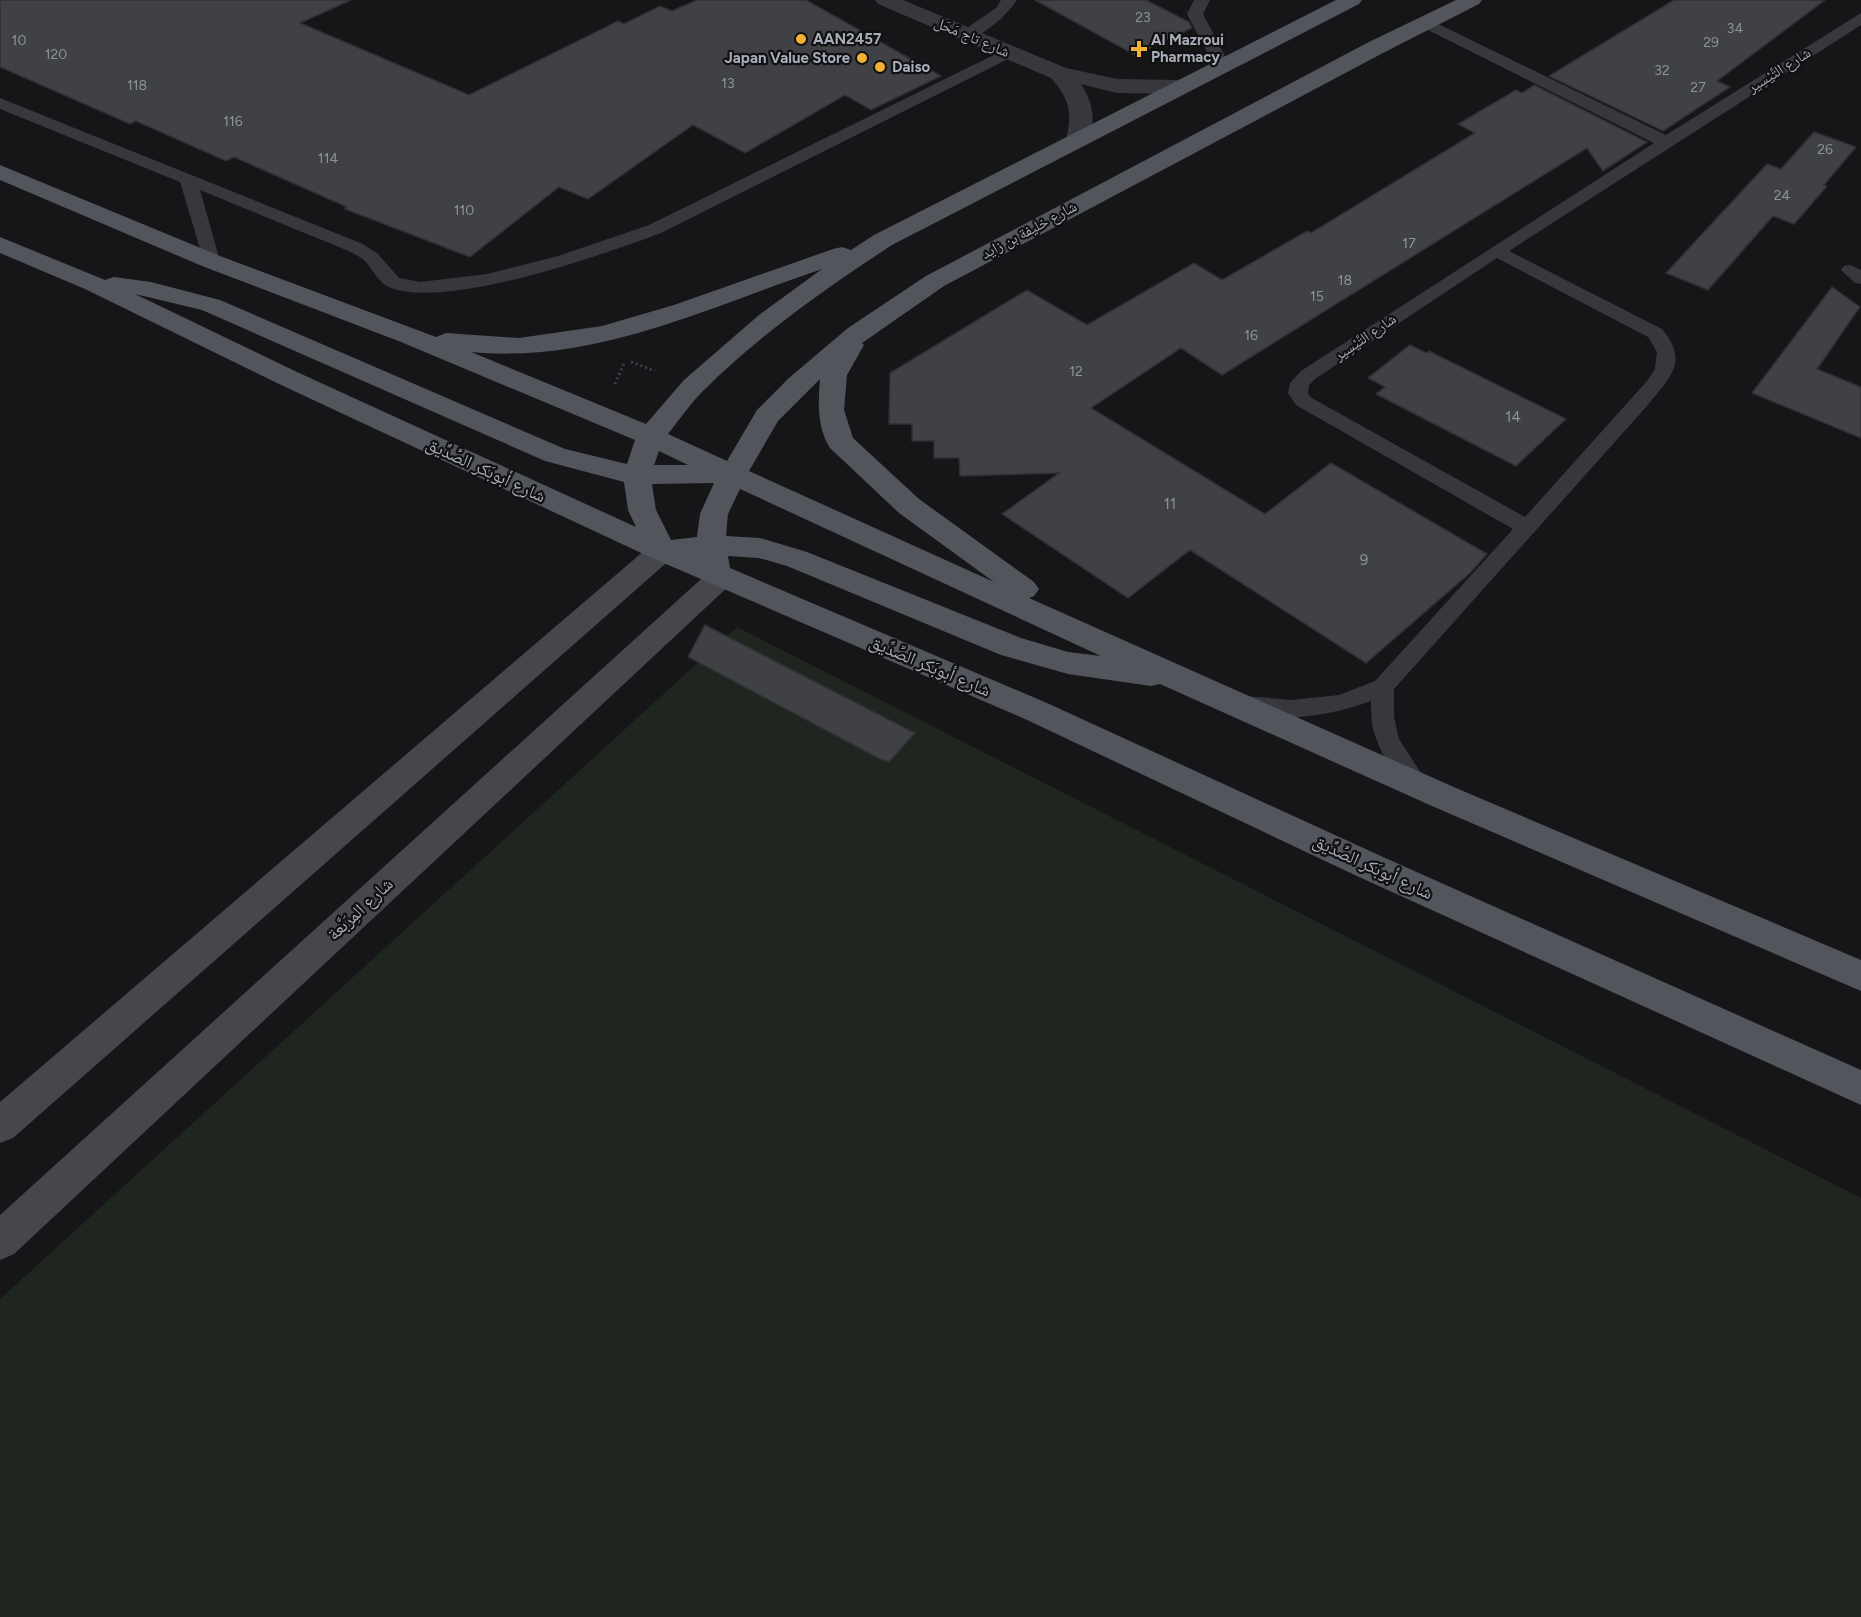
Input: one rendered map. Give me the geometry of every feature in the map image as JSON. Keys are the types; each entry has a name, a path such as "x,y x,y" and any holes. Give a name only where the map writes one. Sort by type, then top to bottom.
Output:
{"main road":[{"path":"1176,678 1068,663 1012,647 797,559 760,548 710,545 662,550 642,510 637,475 650,437 693,386 768,321 822,280 884,240 1178,87 1352,0"},
{"name":"شارع خليفة بن زايد","path":"721,577 710,545 714,514 733,474 767,416 798,384 857,334 935,280 1472,0"},
{"path":"0,172 211,261 410,336 603,415 1091,637 1176,678 1861,976"},
{"path":"410,336 472,344 517,346 575,340 624,330 726,297 810,264 884,240"},
{"name":"شارع أبوبَكر الصِّدِّيق","path":"0,244 94,284 288,378 721,577 1035,711 1371,867 1861,1088"},
{"path":"94,284 135,286 166,291 211,305 555,455 598,468 637,475 733,474"},
{"path":"857,334 834,375 831,410 840,442 909,506 1091,637"}],"street":[{"name":"شارع تاج مَحَل","path":"885,0 1059,73 1117,86 1178,87"},
{"path":"1059,73 1073,88 1081,105 1083,122 1077,139"},
{"path":"0,1126 662,550"},
{"name":"شارع المِرَبَّعة","path":"0,1240 721,577"}],"lane":[{"path":"966,35 1002,10 1009,0"},
{"path":"1202,0 1195,14 1222,66"},
{"name":"شارع التَّيْسِير","path":"1528,528 1303,401 1298,393 1300,383 1308,375 1496,251 1861,18"},
{"path":"1425,23 1666,142"},
{"path":"0,104 357,248 370,256 384,276 394,283 409,288 450,287 606,248 655,229 1008,53"},
{"path":"188,179 211,261"},
{"path":"1240,705 1301,708 1341,703 1383,687 1640,402 1668,364 1669,354 1665,343 1655,333 1496,251"},
{"path":"1383,687 1381,718 1392,752 1416,784"}],"shaded area":[{"path":"737,627 1861,1198 1861,1617 0,1617 0,1299"}],"building":[{"path":"0,0 351,0 300,23 469,95 618,21 624,24 660,6 672,11 697,0 806,0 941,76 871,110 845,95 745,153 693,125 588,199 559,187 470,257 345,209 347,207 234,157 226,161 136,121 130,124 0,67"},
{"path":"1035,0 1146,0 1189,22 1192,28 1135,55"},
{"path":"1674,0 1825,0 1717,81 1730,87 1663,131 1549,76"},
{"path":"1534,85 1647,142 1603,171 1587,148 1222,375 1181,348 1091,408 1265,514 1331,463 1487,554 1470,573 1366,663 1190,550 1128,598 1002,514 1059,473 960,476 959,458 934,458 934,441 912,441 912,424 889,424 890,373 1027,290 1087,325 1194,263 1222,280 1307,231 1311,233 1475,133 1458,124 1516,90 1522,93"},
{"path":"1814,132 1856,147 1824,185 1827,186 1794,224 1773,216 1708,290 1666,273 1767,164 1781,169"},
{"path":"1832,287 1860,307 1817,369 1861,387 1861,438 1752,393"},
{"path":"1410,345 1426,353 1429,351 1566,419 1516,466 1376,394 1385,387 1368,378"},
{"path":"705,625 915,733 889,762 878,758 688,657"}],"place":[{"name":"AAN2457","path":"801,39"},
{"name":"Al Mazroui Pharmacy","path":"1139,49"},
{"name":"Japan Value Store","path":"862,58"},
{"name":"Daiso","path":"880,67"}]}
